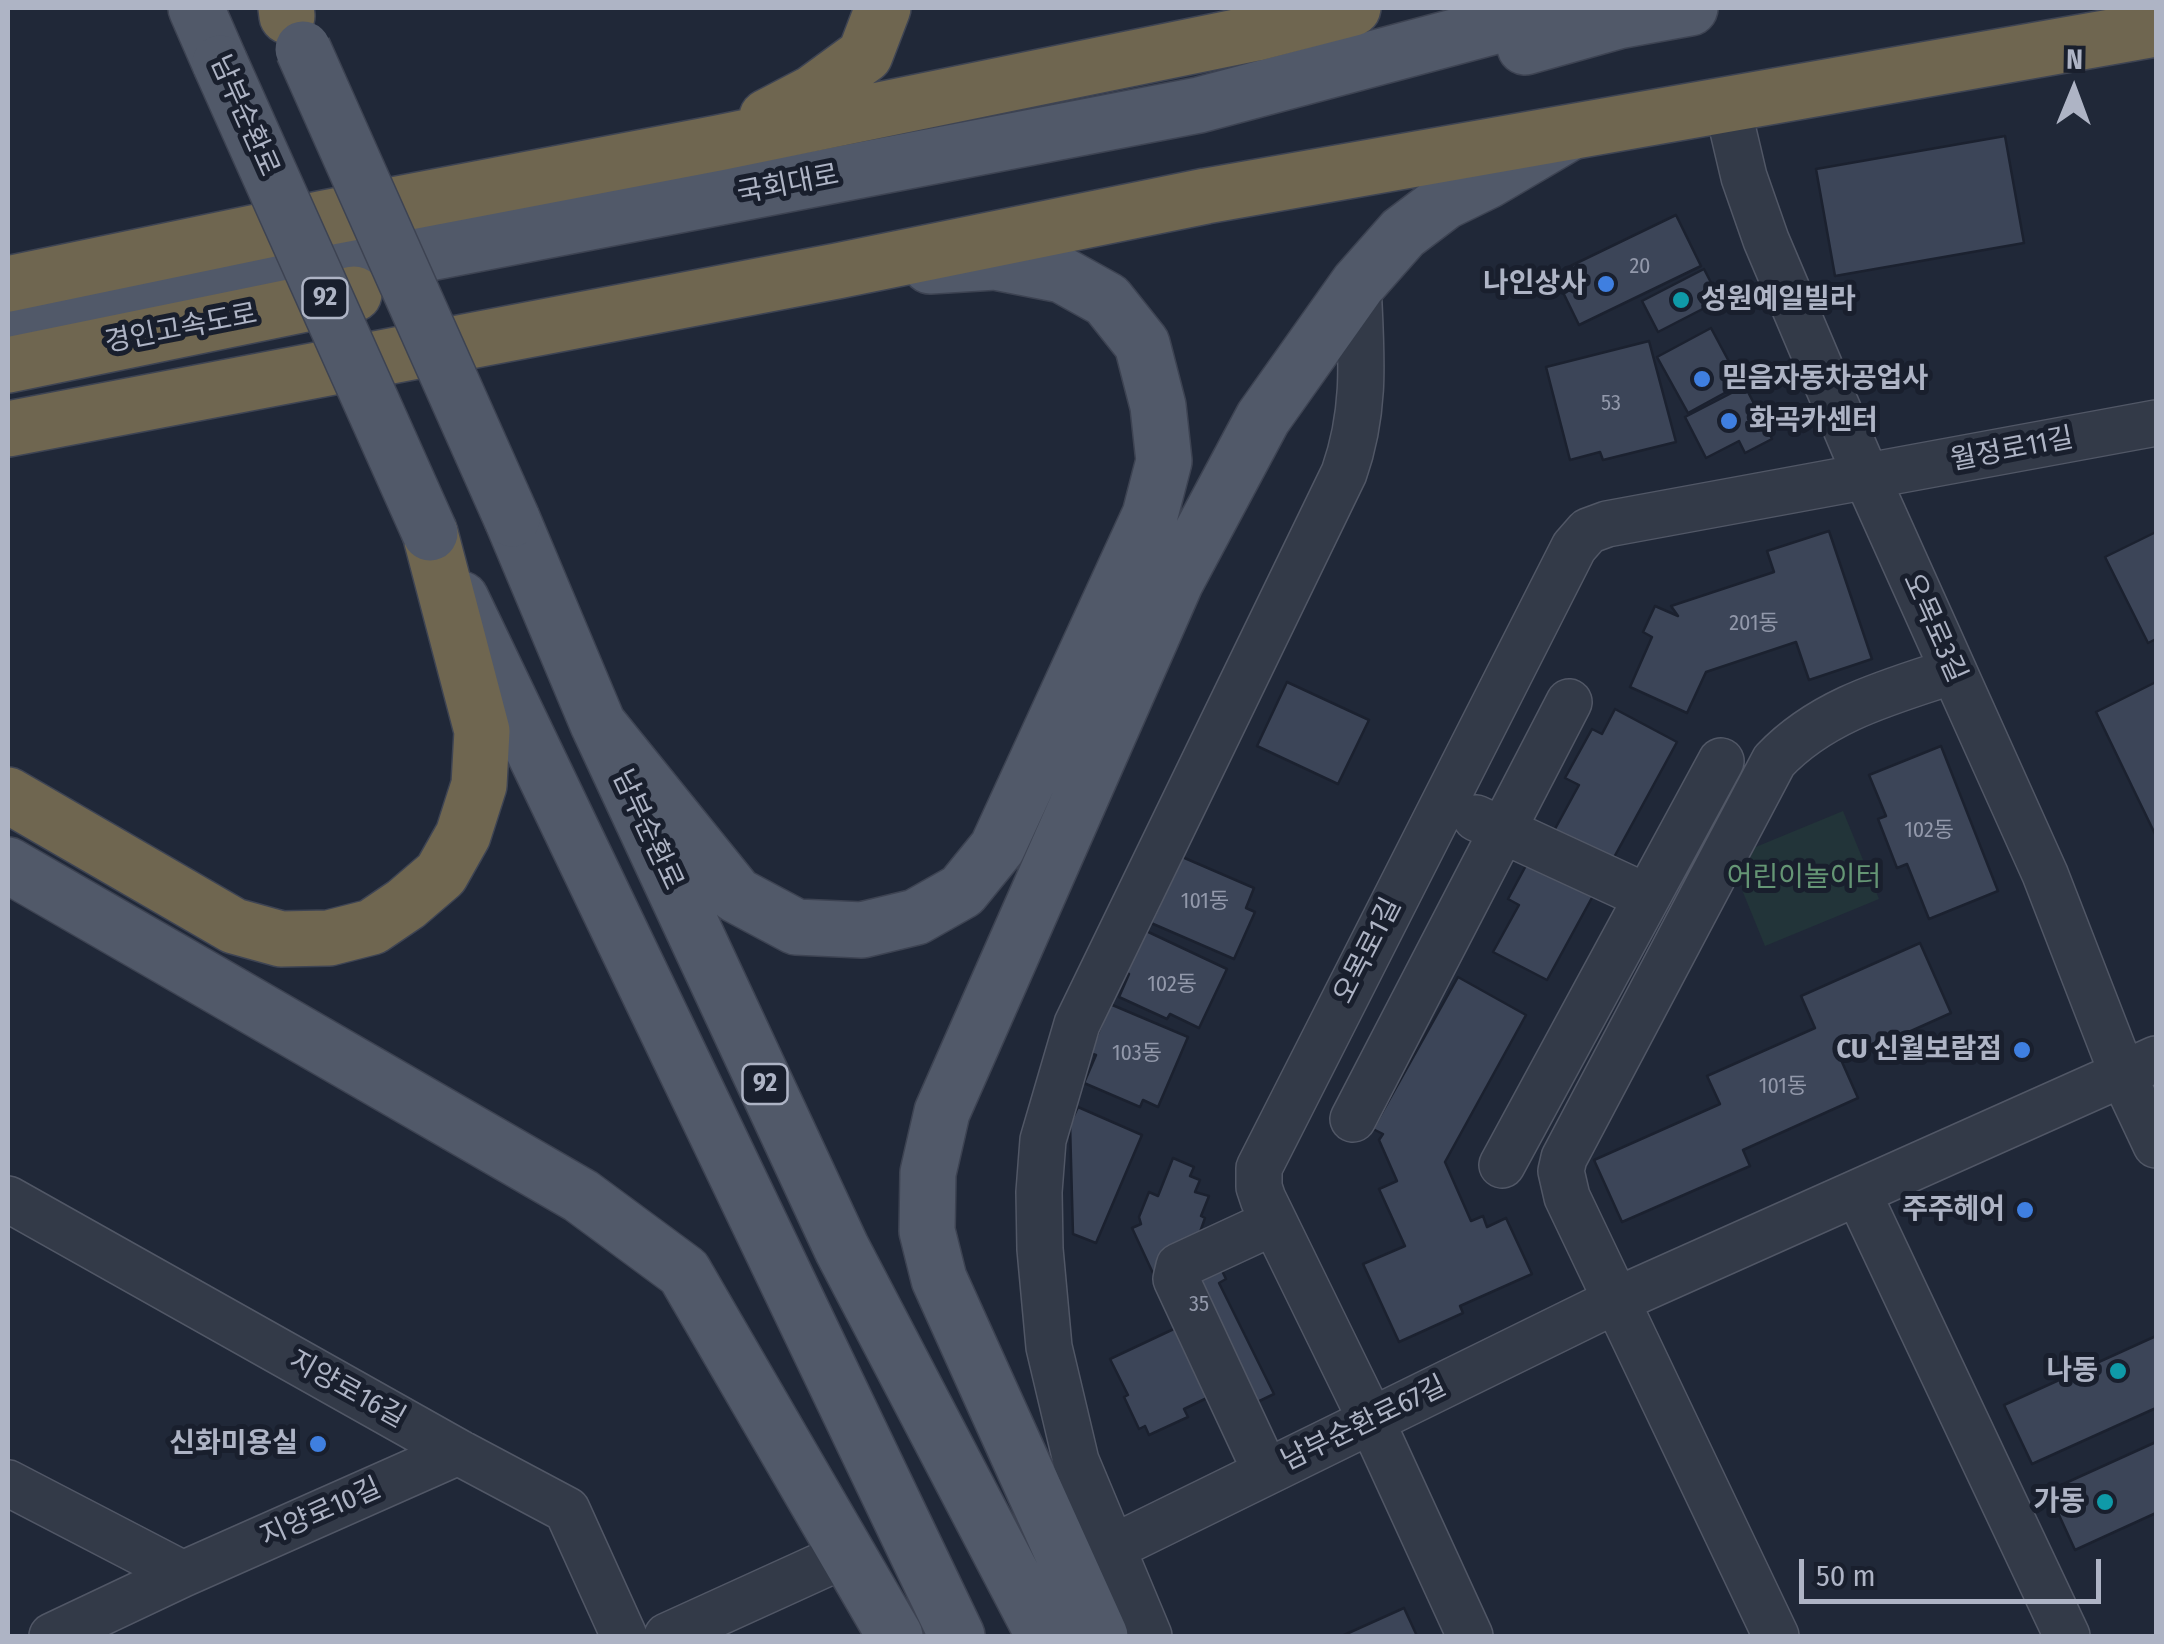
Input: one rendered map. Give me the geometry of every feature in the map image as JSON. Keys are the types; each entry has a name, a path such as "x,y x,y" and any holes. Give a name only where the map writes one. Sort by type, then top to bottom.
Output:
{"highway":[{"path":"718,143 813,93 865,54 883,8"},
{"path":"8,284 1256,33 1353,8"},
{"path":"8,429 838,271 1206,196 2156,29"},
{"name":"경인고속도로","path":"8,364 354,294"},
{"path":"8,795 234,926 281,939 329,938 372,927 441,874 463,835 478,786 482,731 430,533"}],"main road":[{"name":"국회대로","path":"8,334 1199,106 1562,8"},
{"name":"국회대로","path":"354,294 775,222 1192,138 1618,21 1690,8"},
{"name":"남부순환로","path":"290,20 512,518 598,724 842,1248 1044,1636"},
{"name":"남부순환로","path":"203,28 430,533 957,1636"},
{"path":"1100,1636 939,1279 927,1230 928,1173 942,1112 1176,580 1263,418 1358,284 1403,232 1444,202 1571,132"},
{"path":"598,724 736,895 796,927 862,930 916,916 962,891 997,848 1150,515 1164,462 1158,406 1142,344 1107,300 1062,275 995,262 838,271"},
{"path":"8,865 581,1196 684,1272 895,1636"}],"street":[{"name":"오목로3길","path":"1728,105 1744,178 1766,240 1953,671 2045,874 2140,1068 2156,1145"},
{"path":"1149,1636 1076,1462 1049,1347 1040,1249 1043,1140 1078,1024 1350,459 1360,416 1358,284"},
{"name":"월정로11길","path":"1867,478 2156,423"},
{"name":"오목로1길","path":"1470,1636 1258,1187 1262,1158 1574,547 1588,531 1607,524 1867,478"},
{"path":"1776,1636 1566,1197 1561,1171 1564,1158 1774,761 1811,729 1865,700 1953,671"},
{"path":"1353,1119 1569,702"},
{"path":"1502,1165 1721,761"},
{"path":"1444,802 1647,897"},
{"name":"남부순환로67길","path":"1112,1548 1617,1300 2140,1068"},
{"path":"1858,1193 2067,1636"},
{"name":"지양로16길","path":"8,1200 567,1510 624,1636"},
{"path":"1266,1472 1176,1274 1179,1266 1274,1222"},
{"name":"지양로10길","path":"52,1636 458,1452"},
{"path":"8,1483 183,1574"},
{"path":"667,1636 847,1554"}],"green space":[{"name":"어린이놀이터","path":"1843,811 1879,899 1765,946 1729,858"}],"building":[{"path":"2005,136 2024,243 1835,276 1816,169"},
{"path":"1676,215 1701,266 1579,325 1554,274"},
{"name":"성원예일빌라","path":"1704,269 1720,300 1658,332 1642,301"},
{"path":"1711,328 1741,384 1688,413 1657,357"},
{"path":"1649,341 1676,442 1603,460 1600,452 1570,460 1546,367"},
{"path":"1745,386 1772,439 1745,453 1739,441 1706,458 1685,417"},
{"path":"1829,531 1872,659 1809,680 1796,642 1706,672 1687,713 1630,687 1652,637 1643,632 1655,606 1678,616 1671,606 1774,572 1767,551"},
{"path":"2156,532 2156,639 2148,643 2105,557"},
{"path":"1287,682 1369,720 1338,784 1257,746"},
{"path":"2156,682 2156,836 2096,712"},
{"path":"1615,709 1677,742 1547,980 1493,952 1519,905 1508,899 1530,858 1537,862 1579,785 1565,778 1592,729 1602,734"},
{"path":"1941,746 1998,891 1929,919 1907,864 1897,868 1878,819 1886,816 1869,775"},
{"path":"1173,853 1254,888 1246,908 1255,912 1234,959 1151,923 1164,895"},
{"path":"1142,929 1227,969 1199,1028 1170,1014 1167,1019 1119,997 1129,974 1122,971"},
{"path":"1920,943 1951,1013 1842,1062 1858,1098 1743,1150 1750,1166 1622,1222 1594,1160 1720,1104 1707,1076 1815,1028 1801,996"},
{"path":"1458,977 1526,1015 1445,1162 1471,1221 1483,1216 1487,1227 1506,1218 1532,1274 1460,1306 1463,1313 1399,1342 1363,1264 1405,1246 1379,1189 1397,1181 1379,1140 1383,1134 1373,1129"},
{"path":"1110,1004 1188,1037 1158,1107 1143,1100 1140,1107 1084,1083 1096,1055 1090,1053"},
{"path":"1078,1107 1142,1135 1096,1243 1073,1234 1070,1124"},
{"path":"1173,1158 1194,1167 1190,1176 1200,1180 1195,1192 1209,1196 1199,1235 1206,1237 1226,1279 1219,1283 1274,1394 1222,1419 1211,1396 1184,1409 1188,1417 1149,1435 1145,1426 1139,1429 1110,1359 1178,1327 1132,1228 1141,1224 1139,1217 1149,1192 1158,1196"},
{"name":"나동","path":"2156,1336 2156,1408 2032,1464 2004,1405"},
{"name":"가동","path":"2156,1442 2156,1513 2075,1550 2048,1491"},
{"path":"1404,1608 1417,1636 1344,1635"}],"place":[{"name":"나인상사","path":"1606,284"},
{"name":"성원예일빌라","path":"1681,300"},
{"name":"믿음자동차공업사","path":"1702,379"},
{"name":"화곡카센터","path":"1729,421"},
{"name":"CU 신월보람점","path":"2022,1050"},
{"name":"주주헤어","path":"2025,1210"},
{"name":"나동","path":"2118,1371"},
{"name":"신화미용실","path":"318,1444"},
{"name":"가동","path":"2105,1502"}]}
